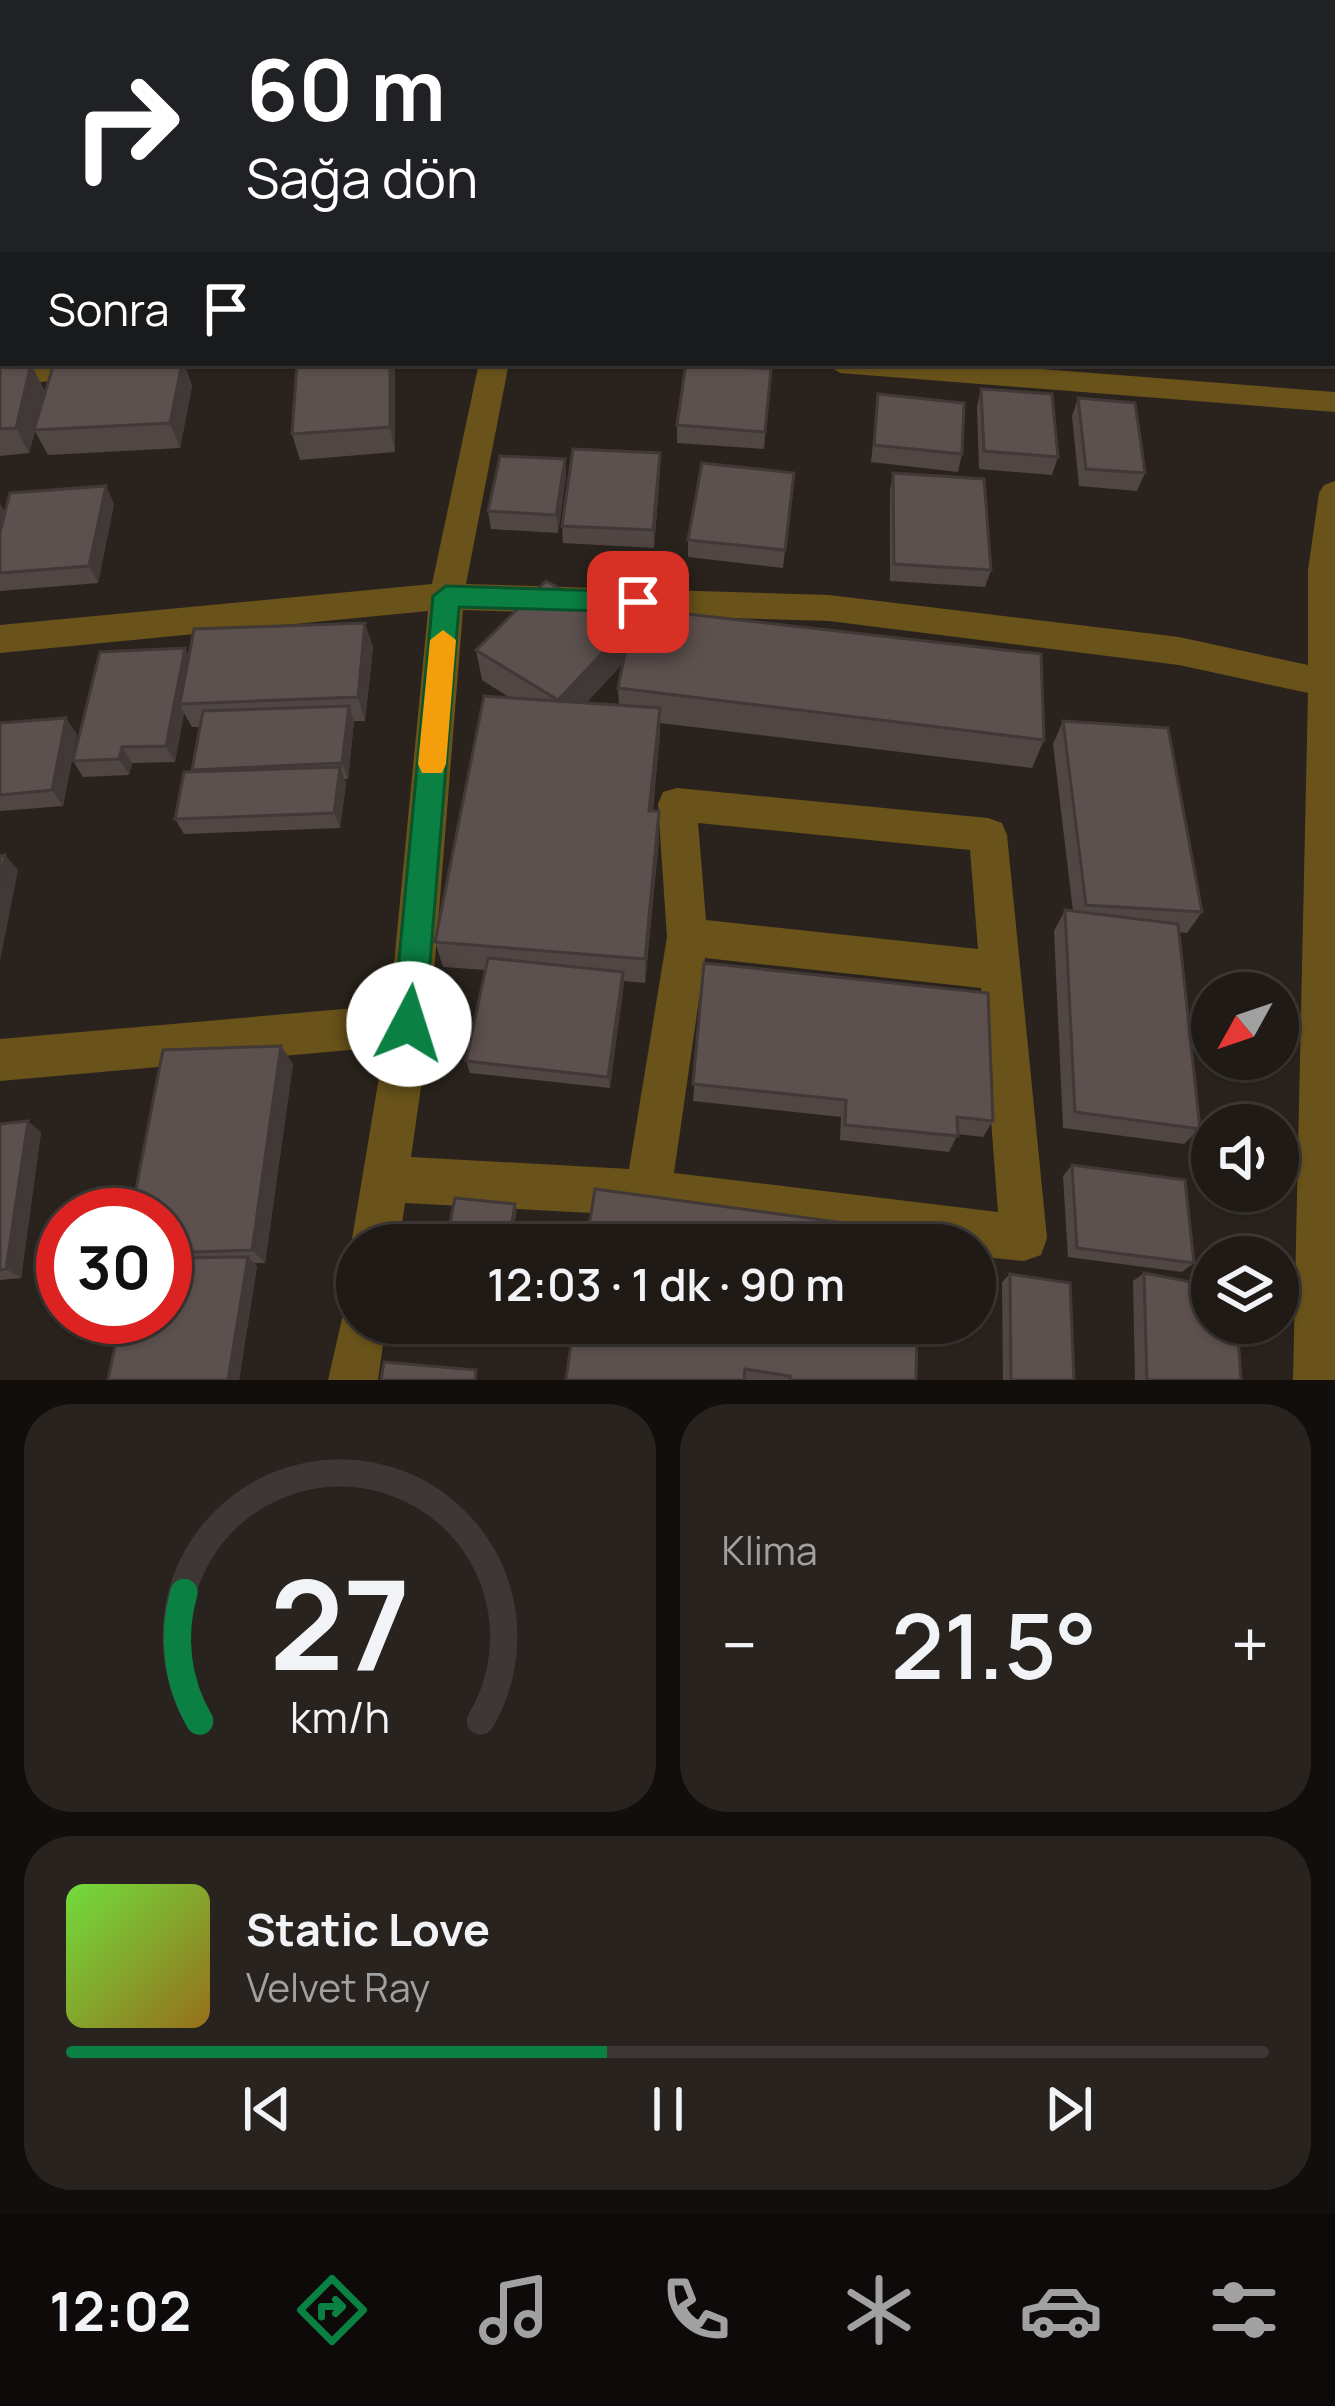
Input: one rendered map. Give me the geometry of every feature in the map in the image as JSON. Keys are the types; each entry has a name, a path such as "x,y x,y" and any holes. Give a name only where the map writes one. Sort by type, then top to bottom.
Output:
{"street":[{"path":"0,374 112,366"},
{"path":"378,1224 409,1024 446,596 493,366"},
{"path":"878,366 1335,402"},
{"path":"1318,1380 1325,570 1335,493"},
{"path":"0,640 446,596 830,608 1179,651 1326,683"},
{"path":"385,1179 648,1193 1024,1238 988,835 677,804 687,937 648,1193"},
{"path":"687,937 1001,971"},
{"path":"0,1060 409,1024"},
{"path":"353,1380 359,1344"}],"building":[{"path":"0,366 31,366 16,428 0,429"},
{"path":"53,366 181,366 170,423 34,430"},
{"path":"297,366 390,366 390,427 292,434"},
{"path":"686,366 771,369 765,432 677,425"},
{"path":"981,389 1052,394 1058,457 984,451"},
{"path":"878,394 964,403 962,454 874,445"},
{"path":"1078,398 1135,403 1145,473 1086,469"},
{"path":"573,449 660,453 653,530 562,526"},
{"path":"500,456 565,459 556,515 488,511"},
{"path":"702,463 794,473 785,550 688,540"},
{"path":"893,473 984,479 991,570 894,564"},
{"path":"106,486 89,566 0,573 0,532 10,493"},
{"path":"546,581 627,627 558,700 476,650"},
{"path":"634,608 1041,654 1044,740 618,688"},
{"path":"365,623 358,697 180,704 194,629"},
{"path":"185,648 166,746 122,747 119,759 73,761 100,652"},
{"path":"484,696 660,708 649,811 659,811 645,959 435,942"},
{"path":"349,706 342,763 192,770 203,711"},
{"path":"66,718 52,790 0,795 0,723"},
{"path":"1063,721 1168,728 1202,912 1086,905"},
{"path":"340,767 334,813 175,819 184,772"},
{"path":"1065,910 1178,924 1191,1080 1195,1080 1197,1104 1191,1104 1191,1128 1075,1112"},
{"path":"488,958 623,972 608,1077 466,1061"},
{"path":"704,963 988,993 993,1121 957,1117 958,1136 845,1125 846,1100 693,1084"},
{"path":"281,1046 252,1250 192,1252 192,1188 136,1188 163,1050"},
{"path":"28,1121 6,1269 0,1270 0,1124"},
{"path":"1072,1165 1185,1180 1191,1263 1077,1248"},
{"path":"595,1189 852,1224 589,1224"},
{"path":"455,1198 515,1204 512,1224 450,1224"},
{"path":"248,1257 228,1380 108,1380 115,1344 192,1344 192,1258"},
{"path":"1144,1273 1191,1282 1191,1344 1238,1344 1241,1380 1147,1380"},
{"path":"1010,1274 1070,1283 1074,1380 1011,1380"},
{"path":"571,1344 917,1344 916,1380 790,1380 790,1376 745,1369 744,1380 566,1380"},
{"path":"384,1362 476,1370 475,1380 381,1380"}],"slow traffic":[{"path":"432,764 443,640"}],"route":[{"path":"409,1024 446,596 638,602"}]}
